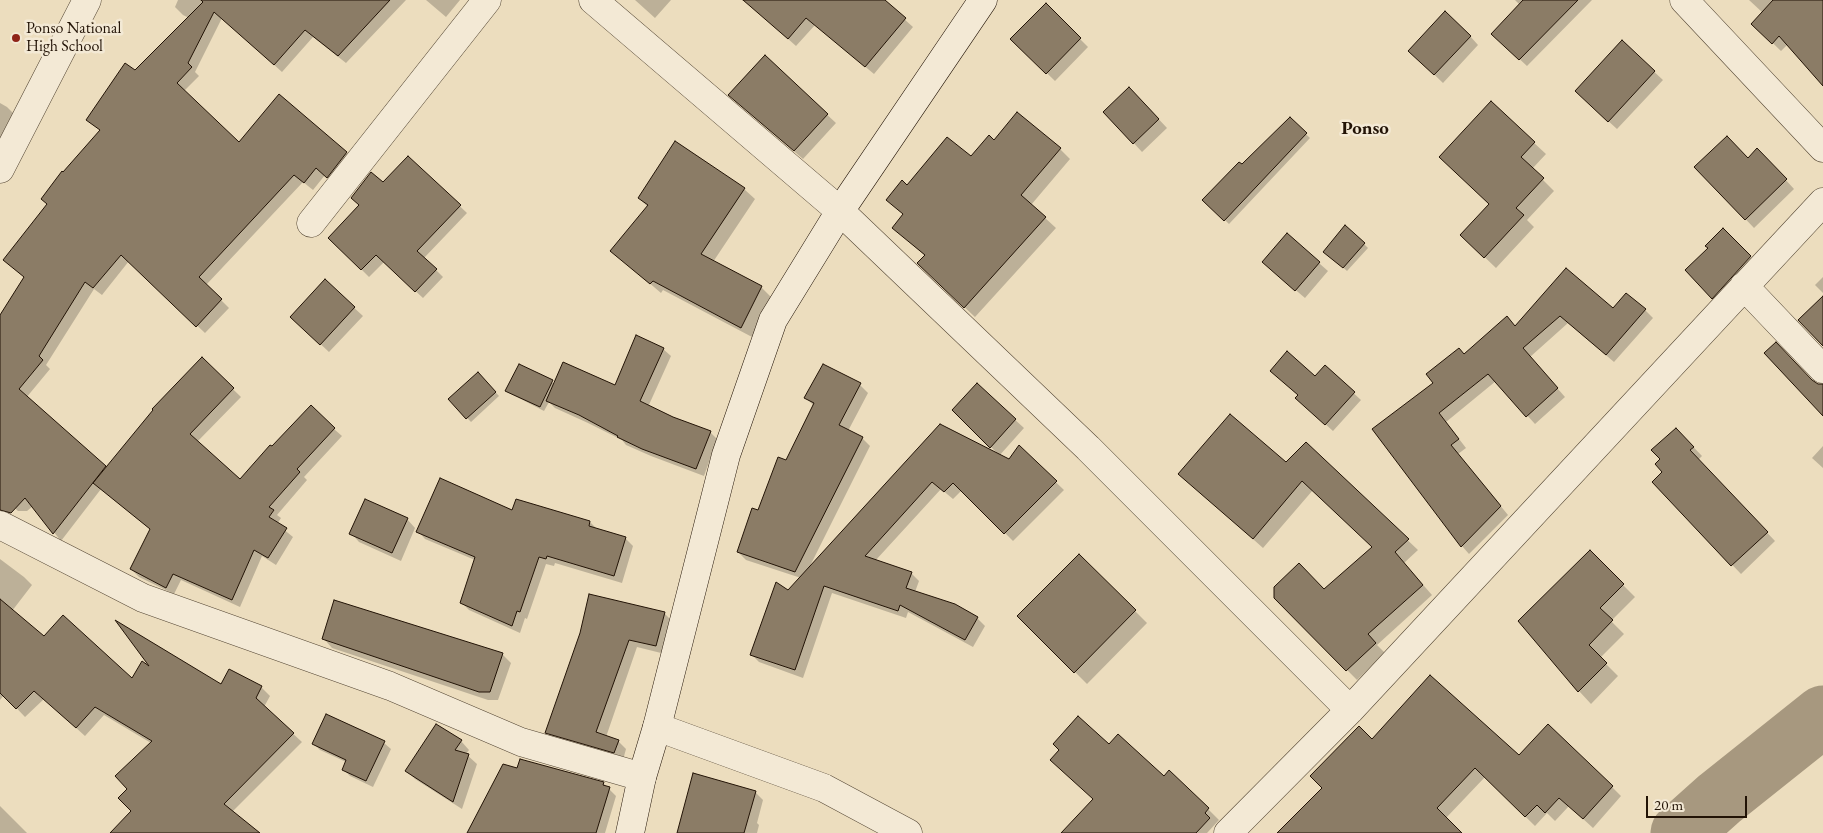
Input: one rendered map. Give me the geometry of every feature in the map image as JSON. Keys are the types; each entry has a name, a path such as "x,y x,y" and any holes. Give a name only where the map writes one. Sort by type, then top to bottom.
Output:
{"street":[{"path":"0,169 87,0"},
{"path":"311,223 487,0"},
{"path":"593,0 840,211 1088,448 1350,710"},
{"path":"630,833 642,777 657,727 726,455 773,320 840,211 983,0"},
{"path":"1684,0 1823,148"},
{"path":"1228,833 1350,710 1823,202"},
{"path":"1744,286 1823,369"},
{"path":"0,525 143,598 390,686 521,742 642,777"},
{"path":"657,727 824,788 908,833"}],"building":[{"path":"201,0 390,0 338,56 305,30 274,65 214,12 188,63 192,67 177,83 239,142 279,94 347,152 327,178 316,168 304,183 294,175 199,277 222,299 196,327 121,255 93,288 85,282 39,356 43,360 19,389 106,466 53,534 25,498 11,513 0,510 0,315 24,277 3,260 47,204 41,199 62,171 100,130 86,120 125,63 135,70 203,2"},
{"path":"743,0 885,0 906,18 865,67 806,18 788,39"},
{"path":"1523,0 1578,0 1519,60 1491,34"},
{"path":"1773,0 1823,0 1823,86 1779,36 1772,44 1751,24"},
{"path":"1046,3 1081,38 1046,74 1010,39"},
{"path":"1445,11 1471,36 1434,75 1408,51"},
{"path":"1622,40 1655,71 1608,122 1575,91"},
{"path":"765,55 828,114 794,151 728,95"},
{"path":"1129,87 1159,119 1133,144 1103,112"},
{"path":"1491,101 1535,142 1521,157 1544,178 1516,208 1524,215 1484,258 1460,235 1489,204 1439,157"},
{"path":"1017,112 1061,148 1021,195 1046,217 964,308 917,263 925,255 892,228 903,214 886,200 902,180 907,185 947,137 971,156 989,135 994,140"},
{"path":"1290,117 1307,133 1224,221 1202,200 1239,162 1242,164"},
{"path":"1727,136 1748,158 1757,148 1787,179 1745,220 1694,167"},
{"path":"675,141 745,188 701,254 762,286 741,328 653,281 650,284 610,251 648,205 638,198"},
{"path":"408,156 461,205 417,251 437,269 415,292 376,255 361,270 328,238 359,205 351,198 371,172 383,182"},
{"path":"1345,225 1365,243 1343,268 1323,252"},
{"path":"1723,228 1751,256 1712,299 1685,270 1708,248 1705,246"},
{"path":"1287,233 1320,262 1295,291 1262,262"},
{"path":"1566,268 1613,308 1626,293 1646,309 1606,355 1560,316 1523,348 1558,388 1526,417 1488,374 1439,413 1459,439 1451,445 1501,506 1461,547 1372,429 1433,383 1426,374 1459,348 1464,354 1507,316 1515,326"},
{"path":"325,279 355,307 320,345 290,317"},
{"path":"1823,296 1823,346 1798,320"},
{"path":"636,335 664,348 640,401 673,417 711,431 696,469 642,449 579,415 546,401 563,362 615,385"},
{"path":"1776,342 1812,380 1818,384 1823,384 1823,416 1764,353"},
{"path":"1287,351 1315,376 1325,365 1355,392 1325,425 1295,398 1298,395 1270,371"},
{"path":"202,357 234,388 190,434 240,479 270,445 272,446 311,405 335,428 297,469 300,472 269,507 274,510 269,517 287,528 268,558 254,550 232,600 173,574 166,588 130,569 150,529 93,483 152,409"},
{"path":"519,364 553,380 540,407 505,391"},
{"path":"823,364 861,383 839,425 863,437 795,572 737,552 752,508 758,510 778,457 786,460 814,403 804,398"},
{"path":"478,372 496,392 466,419 448,399"},
{"path":"977,383 1016,419 990,448 952,410"},
{"path":"1230,414 1286,462 1306,442 1409,539 1395,552 1423,585 1368,634 1376,643 1346,671 1274,598 1274,587 1299,563 1324,589 1372,547 1302,481 1253,539 1178,474"},
{"path":"940,424 1009,459 1019,445 1057,481 1004,534 953,483 944,492 932,482 865,556 912,572 906,588 955,604 978,617 965,640 900,605 898,611 824,586 795,670 750,655 776,582 788,590"},
{"path":"1676,428 1694,447 1690,450 1768,532 1731,566 1652,482 1662,472 1655,464 1660,459 1651,450"},
{"path":"440,478 512,510 516,499 590,521 589,526 626,537 614,576 547,556 546,559 539,557 520,612 517,611 512,626 460,603 475,557 416,532"},
{"path":"365,499 408,518 392,553 349,534"},
{"path":"1590,550 1624,584 1600,608 1613,620 1589,645 1607,663 1578,692 1518,621"},
{"path":"1079,554 1136,610 1074,673 1017,616"},
{"path":"589,594 665,612 656,646 629,640 596,732 619,740 614,753 545,733 580,633"},
{"path":"0,599 44,636 63,615 132,678 142,661 149,666 115,620 221,684 229,669 262,686 256,698 294,733 224,804 260,833 110,833 131,811 118,798 127,789 115,776 152,741 95,707 76,728 34,691 16,709 0,693"},
{"path":"334,600 503,653 490,692 479,692 322,639"},
{"path":"1430,675 1519,755 1548,724 1613,786 1583,819 1559,798 1545,813 1537,805 1525,817 1475,768 1437,808 1462,833 1277,833 1322,788 1310,776 1359,726 1372,739"},
{"path":"326,714 385,741 366,781 342,770 346,760 312,744"},
{"path":"1078,716 1109,744 1118,734 1164,776 1169,770 1209,808 1205,813 1210,818 1196,833 1061,833 1093,799 1050,760 1059,750 1053,744"},
{"path":"436,724 462,740 455,750 469,754 453,802 405,771"},
{"path":"520,759 604,782 603,785 610,787 596,833 467,833 503,764 517,768"},
{"path":"693,773 756,791 744,833 677,833"}],"waterway":[{"path":"1681,833 1719,799 1823,716"}],"place":[{"name":"Ponso National High School","path":"16,38"}],"district":[{"name":"Ponso","path":"1365,129"}]}
